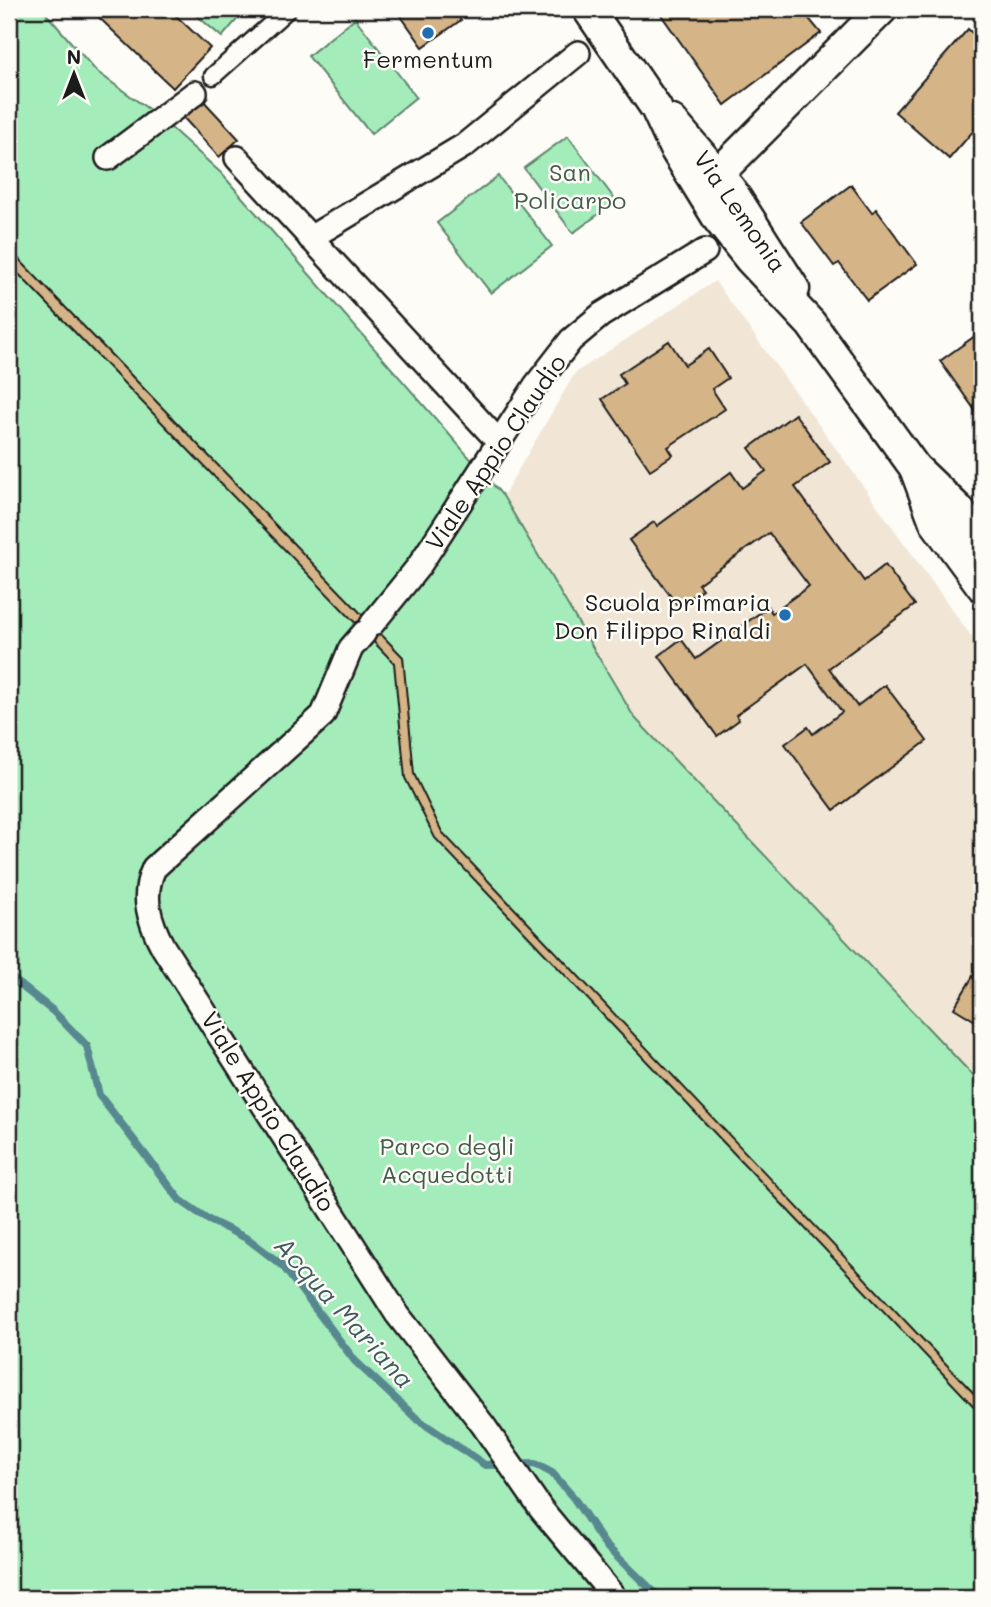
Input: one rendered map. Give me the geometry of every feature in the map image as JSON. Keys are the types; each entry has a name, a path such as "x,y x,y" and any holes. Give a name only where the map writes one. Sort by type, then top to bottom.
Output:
{"street":[{"name":"Via Lemonia","path":"588,9 656,108 679,155 786,273 811,324 915,468 959,510 982,543"},
{"path":"719,173 882,9"},
{"path":"310,238 465,145 578,53"},
{"path":"108,158 195,93"},
{"name":"Via Lemonia","path":"656,108 680,128 719,173 730,213"},
{"path":"237,158 498,441"},
{"name":"Viale Appio Claudio","path":"615,1598 527,1489 494,1439 375,1283 163,947 148,912 147,891 154,869 323,715 351,648 419,566 543,375 578,333 601,315 705,251"},
{"name":"Via Lemonia","path":"915,468 935,522 982,586"}],"lane":[{"path":"213,76 288,9"}],"shaded area":[{"path":"715,281 982,651 982,1085 634,717 503,496 575,373"}],"green space":[{"name":"Parco degli Acquedotti","path":"9,9 42,9 96,71 158,116 221,173 503,496 634,717 982,1085 982,1598 9,1598"},
{"path":"189,9 246,9 222,37"},
{"path":"355,18 416,97 371,134 308,56"},
{"name":"San Policarpo","path":"568,136 616,201 573,233 524,168"},
{"path":"498,176 552,246 491,293 437,223"}],"building":[{"path":"90,9 169,9 210,48 173,88"},
{"name":"Fermentum","path":"403,9 453,9 461,20 423,47 398,12"},
{"path":"657,9 801,9 821,33 725,105"},
{"path":"968,29 982,42 982,121 949,159 895,112"},
{"path":"201,98 239,139 219,157 182,116"},
{"path":"851,185 872,213 876,209 917,264 867,300 839,263 834,266 801,222"},
{"path":"9,249 403,657 414,774 442,832 982,1402 982,1415 435,838 405,778 394,663 9,264"},
{"path":"982,331 982,420 940,361"},
{"path":"669,341 685,365 709,349 728,378 712,389 725,409 668,447 673,455 650,470 602,399 625,384 619,374"},
{"path":"795,414 830,462 795,487 864,581 885,565 915,605 829,668 857,706 885,685 927,741 834,810 785,744 808,727 813,734 842,712 807,664 736,715 739,720 717,736 659,656 681,639 696,659 768,607 772,613 809,586 769,533 698,584 702,589 678,606 629,540 654,522 657,526 731,472 742,488 766,471 749,448"},
{"path":"982,961 982,1025 954,1008"}],"waterway":[{"name":"Acqua Mariana","path":"9,976 53,1011 87,1046 99,1095 180,1200 209,1220 248,1239 283,1266 355,1361 417,1419 485,1465 535,1464 552,1473 573,1497 605,1545 660,1598"}],"place":[{"name":"Fermentum","path":"428,33"},
{"name":"Scuola primaria Don Filippo Rinaldi","path":"785,615"}]}
